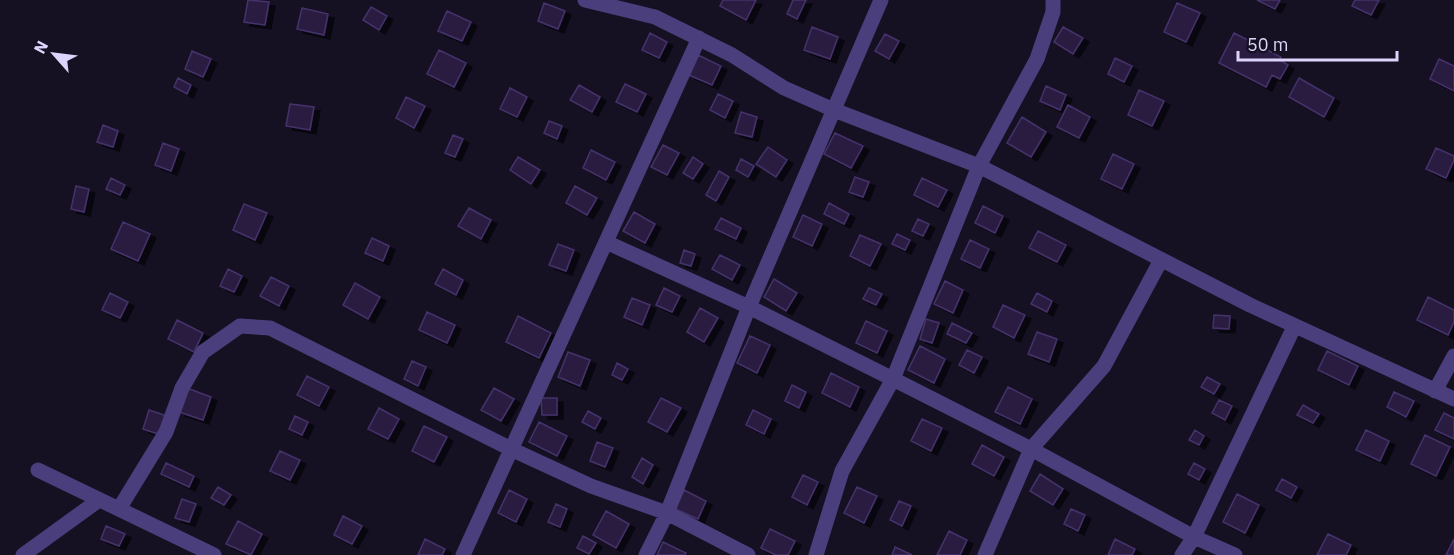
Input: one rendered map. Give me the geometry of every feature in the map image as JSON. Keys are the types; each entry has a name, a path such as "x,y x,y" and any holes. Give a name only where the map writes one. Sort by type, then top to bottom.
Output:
{"street":[{"path":"585,0 655,17 732,55 784,88 834,110 979,166 1294,327 1454,399"},
{"path":"646,555 667,513 749,307 881,0"},
{"path":"816,555 842,471 893,379 979,166 1037,59 1053,12 1053,0"},
{"path":"463,555 699,38"},
{"path":"606,242 749,307 1031,449 1194,537 1235,555"},
{"path":"984,555 1031,449 1104,366 1161,260"},
{"path":"119,509 166,432 182,388 203,352 240,326 270,328 511,449 591,486 667,513 748,555"},
{"path":"1182,555 1194,537 1294,327"},
{"path":"1435,391 1454,356"},
{"path":"38,470 213,555"},
{"path":"23,555 99,500"}],"building":[{"path":"248,0 269,2 265,25 244,22"},
{"path":"723,0 756,0 746,20 720,6"},
{"path":"793,0 806,0 797,19 787,14"},
{"path":"1257,0 1280,0 1275,9"},
{"path":"1355,0 1379,0 1371,15 1352,6"},
{"path":"544,3 565,11 558,29 538,21"},
{"path":"1177,3 1200,13 1186,42 1164,32"},
{"path":"371,7 387,16 379,30 363,20"},
{"path":"302,8 328,14 324,35 297,29"},
{"path":"447,11 471,22 462,41 438,31"},
{"path":"812,27 838,37 830,59 804,50"},
{"path":"1063,27 1083,38 1073,54 1054,42"},
{"path":"650,33 667,42 659,58 642,50"},
{"path":"1234,33 1281,57 1280,60 1288,65 1280,79 1272,75 1266,87 1219,63"},
{"path":"885,34 899,41 889,59 875,51"},
{"path":"439,50 466,63 454,87 427,74"},
{"path":"192,51 211,59 203,77 185,69"},
{"path":"698,55 721,66 712,85 689,75"},
{"path":"1115,58 1132,66 1124,82 1108,74"},
{"path":"1439,59 1454,66 1454,91 1430,79"},
{"path":"178,78 191,85 187,94 174,87"},
{"path":"1299,78 1334,98 1324,117 1289,97"},
{"path":"625,84 646,94 637,112 616,102"},
{"path":"579,85 600,97 592,112 570,100"},
{"path":"1046,86 1066,95 1060,110 1040,101"},
{"path":"510,88 527,97 517,117 500,109"},
{"path":"1139,90 1164,101 1152,126 1128,115"},
{"path":"718,94 733,101 725,118 710,110"},
{"path":"406,97 425,106 414,128 396,118"},
{"path":"290,104 314,107 310,130 286,126"},
{"path":"1068,105 1090,117 1079,138 1057,127"},
{"path":"741,112 757,117 752,137 735,133"},
{"path":"1022,117 1046,132 1031,157 1007,143"},
{"path":"549,121 562,126 557,139 544,133"},
{"path":"103,125 118,131 113,147 97,142"},
{"path":"835,133 863,146 851,168 824,154"},
{"path":"453,135 463,139 455,157 445,153"},
{"path":"163,143 179,149 171,171 155,165"},
{"path":"663,145 679,153 667,175 651,167"},
{"path":"768,147 787,160 776,177 756,164"},
{"path":"1436,148 1454,156 1446,178 1426,169"},
{"path":"591,150 615,162 606,180 583,168"},
{"path":"1113,154 1134,164 1122,189 1101,179"},
{"path":"518,157 540,170 531,184 510,170"},
{"path":"693,157 703,164 693,179 683,173"},
{"path":"741,159 754,166 748,177 736,170"},
{"path":"719,171 729,177 716,201 706,195"},
{"path":"855,177 869,182 863,197 849,192"},
{"path":"111,178 125,185 120,195 106,189"},
{"path":"922,178 947,190 938,207 914,195"},
{"path":"76,186 89,189 84,212 71,209"},
{"path":"575,186 597,198 587,215 566,203"},
{"path":"829,203 849,214 844,224 824,214"},
{"path":"244,204 267,213 255,240 233,230"},
{"path":"983,206 1003,216 995,233 975,223"},
{"path":"469,208 491,220 481,239 458,226"},
{"path":"634,212 655,224 645,243 623,231"},
{"path":"803,215 822,224 812,246 793,237"},
{"path":"721,218 741,228 736,239 715,229"},
{"path":"918,219 929,224 923,236 912,231"},
{"path":"123,222 150,234 138,261 111,249"},
{"path":"1038,231 1066,245 1057,262 1029,248"},
{"path":"897,234 910,240 905,250 892,244"},
{"path":"860,235 881,244 870,266 850,256"},
{"path":"372,238 389,246 383,261 365,253"},
{"path":"970,240 989,249 980,268 961,259"},
{"path":"558,244 574,250 566,271 549,265"},
{"path":"684,250 695,254 691,266 680,263"},
{"path":"720,255 740,265 732,280 712,269"},
{"path":"228,269 242,276 234,292 220,286"},
{"path":"443,269 463,280 456,295 435,284"},
{"path":"271,277 289,286 279,306 260,296"},
{"path":"774,279 797,293 786,311 764,297"},
{"path":"945,281 963,290 953,313 934,304"},
{"path":"355,283 380,297 368,319 343,305"},
{"path":"664,288 680,296 672,312 656,305"},
{"path":"869,288 882,294 876,305 863,299"},
{"path":"110,293 128,302 120,318 102,310"},
{"path":"1037,293 1052,301 1047,312 1031,304"},
{"path":"1428,297 1454,310 1454,322 1448,335 1417,320"},
{"path":"632,298 650,305 642,325 624,317"},
{"path":"1003,305 1025,315 1014,338 993,327"},
{"path":"700,308 718,318 704,342 687,332"},
{"path":"427,312 455,325 447,343 419,330"},
{"path":"1214,315 1230,316 1229,329 1213,328"},
{"path":"518,316 551,333 539,358 506,342"},
{"path":"926,319 939,323 932,343 920,339"},
{"path":"177,320 203,333 194,352 168,339"},
{"path":"866,321 887,331 877,353 856,343"},
{"path":"952,323 972,333 966,343 947,334"},
{"path":"1037,332 1057,339 1049,362 1028,354"},
{"path":"750,336 770,345 757,373 737,363"},
{"path":"920,346 945,359 934,383 908,370"},
{"path":"967,350 982,357 974,373 959,365"},
{"path":"1327,351 1358,366 1349,385 1318,370"},
{"path":"568,352 590,360 580,386 558,377"},
{"path":"412,361 426,367 418,386 404,379"},
{"path":"617,363 628,369 622,380 612,375"},
{"path":"831,373 859,387 850,407 822,393"},
{"path":"307,376 329,387 319,406 297,395"},
{"path":"1207,377 1220,384 1214,394 1201,387"},
{"path":"792,385 806,392 799,408 785,401"},
{"path":"1008,387 1032,399 1020,424 995,412"},
{"path":"187,388 211,397 203,420 179,412"},
{"path":"494,388 514,399 501,421 481,410"},
{"path":"1394,392 1414,401 1406,417 1387,407"},
{"path":"541,398 557,398 557,415 542,415"},
{"path":"661,398 681,408 667,432 648,422"},
{"path":"1219,400 1232,406 1225,420 1212,413"},
{"path":"1303,405 1319,414 1313,423 1297,415"},
{"path":"379,408 399,419 388,439 368,429"},
{"path":"149,410 167,416 161,435 143,429"},
{"path":"753,410 771,419 764,434 746,425"},
{"path":"588,411 601,418 595,429 582,422"},
{"path":"1444,413 1454,418 1454,439 1435,430"},
{"path":"295,416 308,422 302,435 289,429"},
{"path":"922,419 942,428 931,451 911,441"},
{"path":"539,422 567,436 557,456 529,442"},
{"path":"424,426 447,437 434,462 412,451"},
{"path":"1195,430 1204,436 1199,445 1189,440"},
{"path":"1366,430 1389,441 1380,461 1356,450"},
{"path":"1425,435 1450,447 1436,476 1411,464"},
{"path":"597,442 613,448 605,467 590,461"},
{"path":"982,445 1004,457 994,476 972,464"},
{"path":"280,451 300,460 290,480 270,471"},
{"path":"642,458 653,465 643,484 632,477"},
{"path":"166,463 194,476 189,487 161,474"},
{"path":"1194,463 1205,469 1199,480 1188,474"},
{"path":"1040,474 1063,489 1053,505 1030,491"},
{"path":"803,475 818,482 807,505 792,497"},
{"path":"1282,479 1297,487 1291,498 1276,490"},
{"path":"218,487 231,495 224,505 211,498"},
{"path":"857,487 877,496 864,523 844,513"},
{"path":"509,490 527,499 516,522 498,513"},
{"path":"684,490 706,501 698,519 675,509"},
{"path":"1237,494 1259,505 1245,533 1223,522"},
{"path":"182,499 196,504 189,522 175,518"},
{"path":"899,501 911,506 902,526 890,520"},
{"path":"556,504 567,509 560,527 548,522"},
{"path":"1071,509 1085,515 1078,531 1064,524"},
{"path":"606,511 629,524 616,548 593,535"},
{"path":"343,516 362,526 352,544 334,535"},
{"path":"238,521 262,534 251,555 226,544"},
{"path":"106,526 125,534 119,546 101,539"},
{"path":"770,529 795,541 788,555 776,555 761,548"},
{"path":"949,531 967,540 960,555 937,555"},
{"path":"1328,534 1351,545 1346,555 1317,555"},
{"path":"583,536 596,543 589,554 577,548"},
{"path":"425,539 445,549 442,555 418,555"},
{"path":"1115,539 1135,549 1132,555 1108,555"},
{"path":"1454,539 1454,555 1446,555"},
{"path":"663,542 686,553 685,555 657,555"},
{"path":"895,547 912,555 892,555"}]}
